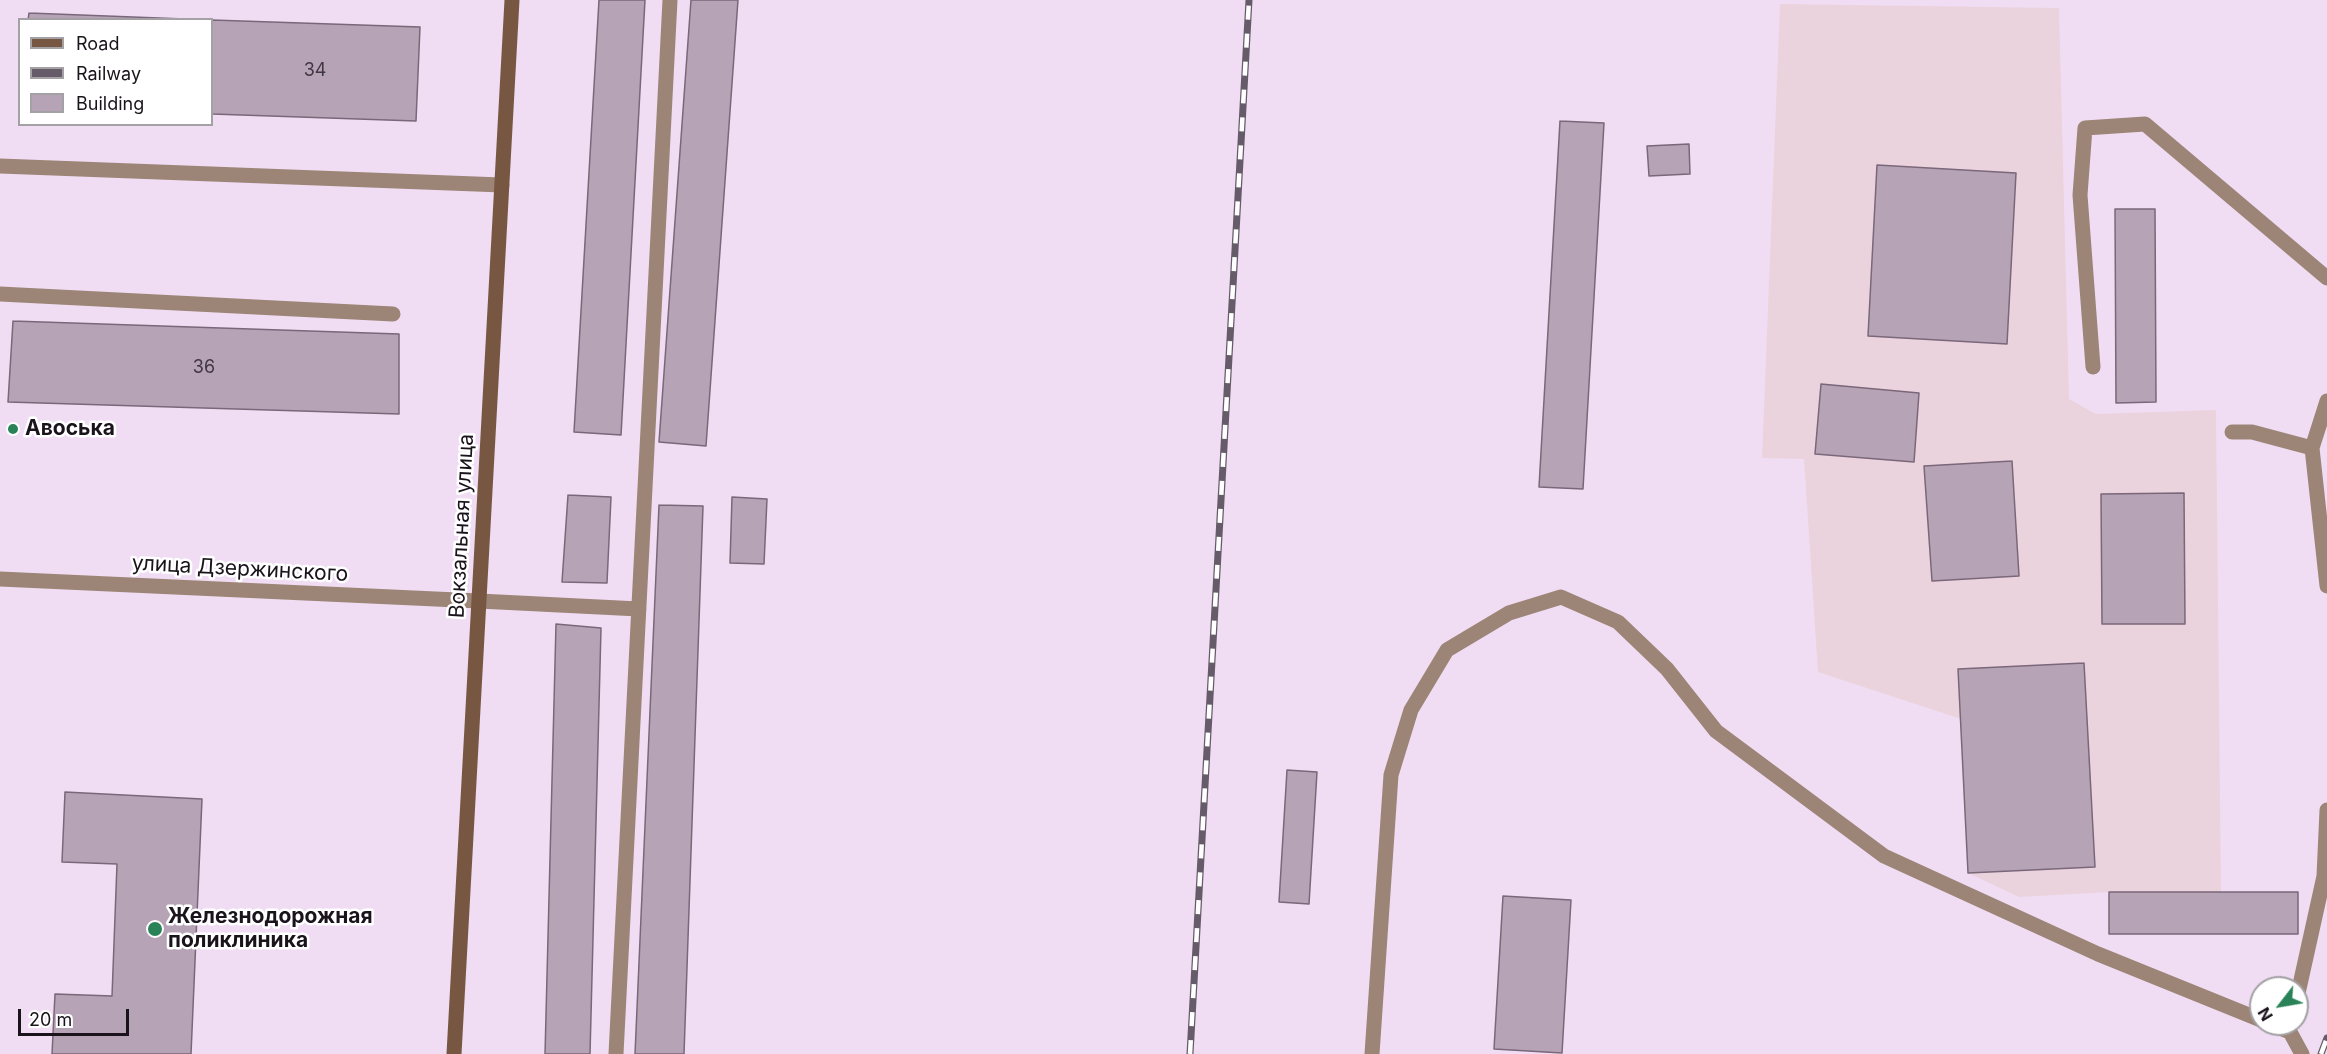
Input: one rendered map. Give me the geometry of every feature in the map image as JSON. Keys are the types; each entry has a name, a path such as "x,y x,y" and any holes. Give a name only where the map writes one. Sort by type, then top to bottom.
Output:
{"main road":[{"name":"Вокзальная улица","path":"454,1054 512,0"}],"street":[{"path":"616,1054 670,0"},
{"path":"2093,367 2080,195 2085,128 2145,124 2327,278"},
{"path":"0,166 502,185"},
{"path":"0,294 393,314"},
{"path":"2327,401 2312,448 2327,586"},
{"path":"2232,432 2252,432 2312,448"},
{"name":"улица Дзержинского","path":"0,579 639,609"},
{"path":"1372,1054 1392,775 1411,710 1447,650 1509,613 1561,597 1617,622 1667,669 1716,731 1884,856 2098,954 2249,1015"},
{"path":"2302,976 2324,876 2327,810"},
{"path":"2294,1036 2302,1054"}],"shaded area":[{"path":"1780,4 2059,8 2069,399 2096,414 2216,410 2221,892 2109,892 2019,897 1968,873 1961,719 1818,672 1804,459 1762,458"}],"building":[{"path":"599,0 645,0 621,435 574,432"},
{"path":"691,0 738,0 706,446 659,442"},
{"path":"29,13 159,18 28,18"},
{"path":"213,20 420,27 416,121 213,114"},
{"path":"1560,121 1604,123 1583,489 1539,487"},
{"path":"1689,144 1690,174 1649,176 1647,146"},
{"path":"1877,165 2016,173 2007,344 1868,336"},
{"path":"2115,209 2155,209 2156,402 2116,403"},
{"path":"13,321 399,334 399,414 8,402"},
{"path":"1821,384 1919,393 1914,462 1815,454"},
{"path":"2012,461 2019,576 1932,581 1924,466"},
{"path":"2184,493 2185,624 2102,624 2101,494"},
{"path":"568,495 611,497 607,583 562,582"},
{"path":"732,497 767,499 764,564 730,563"},
{"path":"659,505 703,506 684,1054 635,1054"},
{"path":"556,624 601,628 590,1054 545,1054"},
{"path":"2084,663 2095,867 1968,873 1958,669"},
{"path":"1287,770 1317,772 1309,904 1279,902"},
{"name":"Железнодорожная поликлиника","path":"65,792 202,799 191,1054 52,1054 55,994 112,996 117,864 62,862"},
{"path":"2109,892 2298,892 2298,934 2109,934"},
{"path":"1503,896 1571,900 1562,1053 1494,1049"}],"railway":[{"path":"1190,1054 1249,0"},
{"path":"2321,1054 2327,1038"}],"place":[{"name":"Авоська","path":"13,429"},
{"name":"Железнодорожная поликлиника","path":"155,929"}]}
